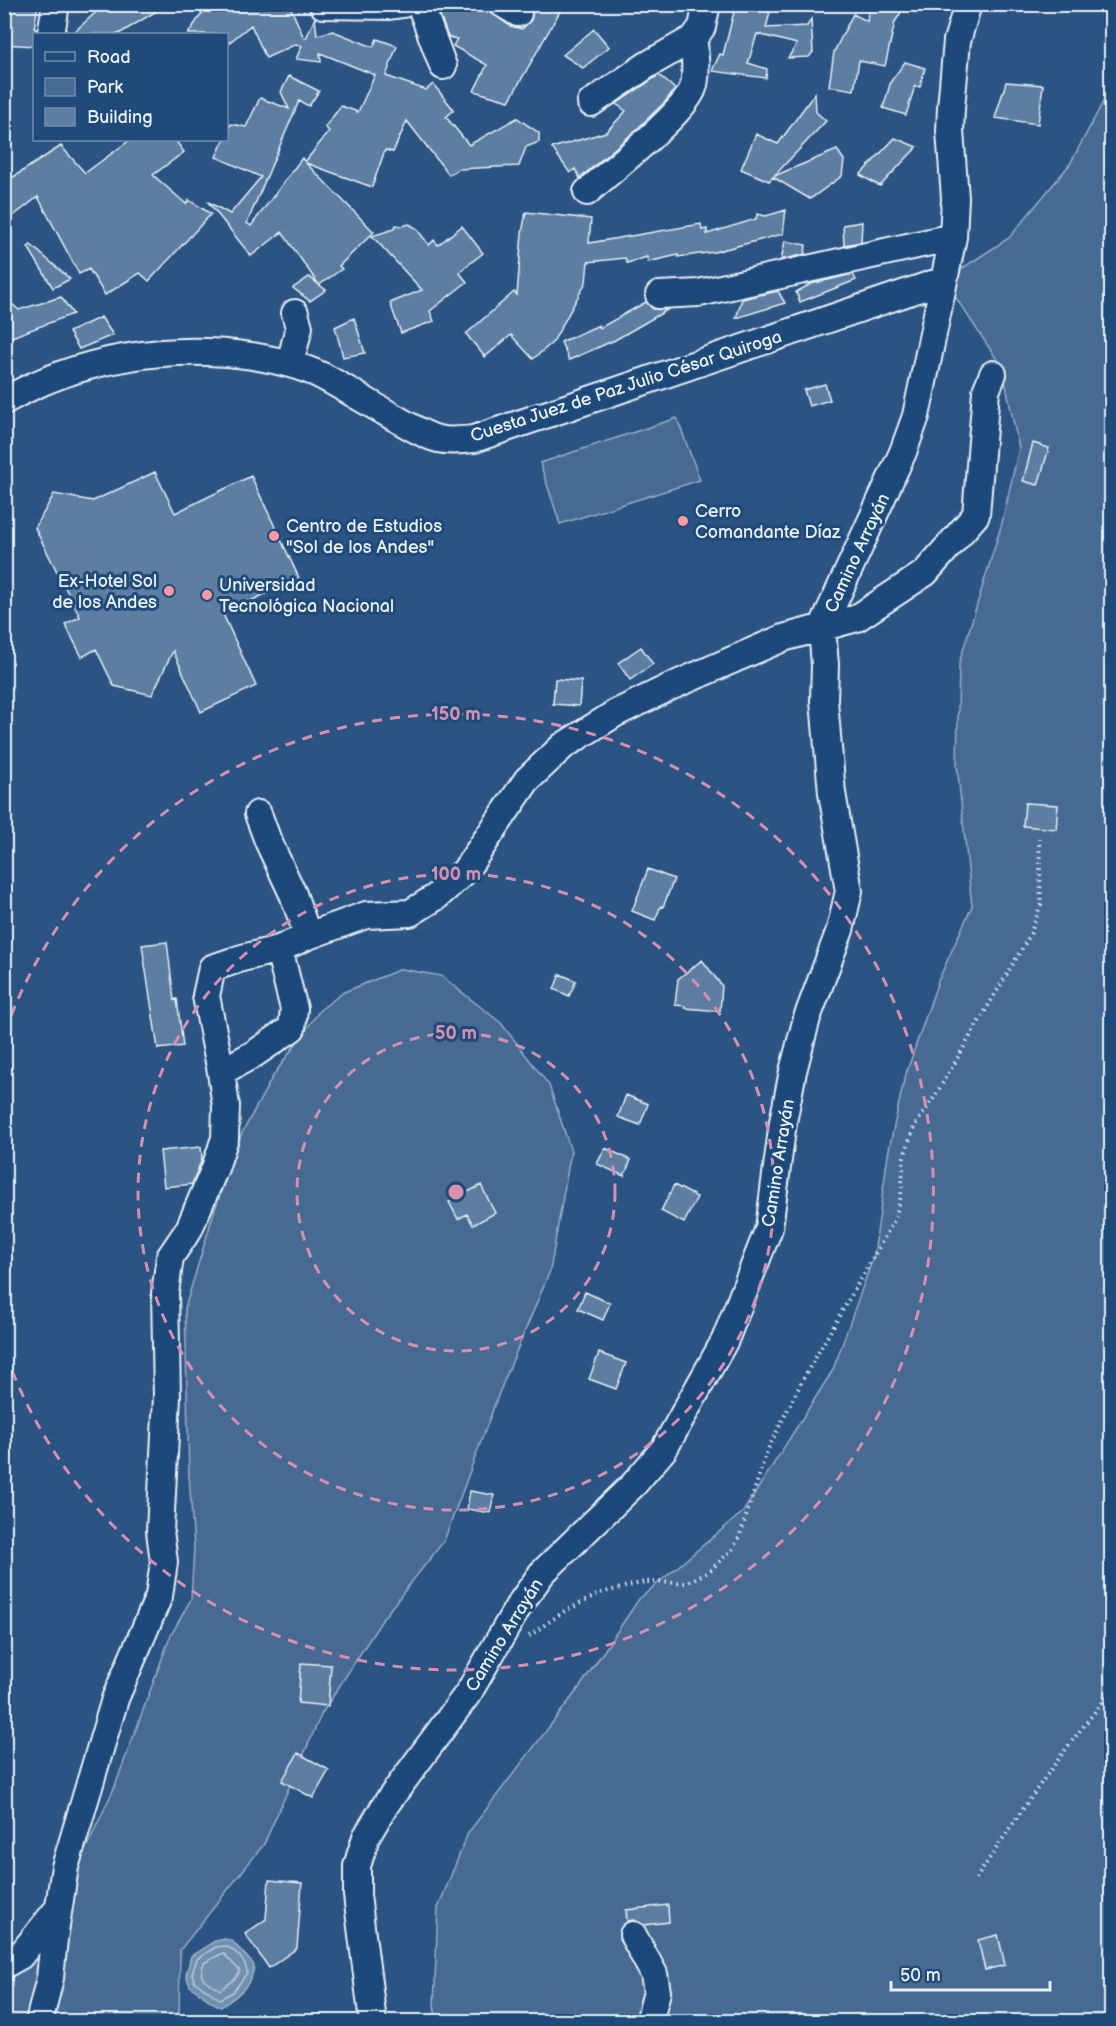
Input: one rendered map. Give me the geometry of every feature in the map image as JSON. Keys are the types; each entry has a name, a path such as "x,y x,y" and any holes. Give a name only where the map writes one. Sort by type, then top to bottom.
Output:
{"street":[{"path":"323,4 389,6 403,4"},
{"path":"420,4 443,66"},
{"path":"591,103 647,65 694,38 702,27 706,4"},
{"name":"Camino Arrayán","path":"373,2022 357,1895 357,1866 366,1837 386,1804 470,1692 518,1608 542,1573 634,1484 664,1449 725,1340 769,1228 783,1122 793,1071 807,1018 840,930 849,891 832,793 824,700 825,664 822,628 912,429 952,237 955,198 950,131 951,108 957,41 968,4"},
{"path":"587,192 673,115 689,97 695,76 694,38"},
{"path":"658,295 699,293 952,237"},
{"name":"Cuesta Juez de Paz Julio César Quiroga","path":"4,401 58,376 107,361 139,355 210,352 250,356 290,364 321,376 426,435 448,441 468,440 487,436 944,280"},
{"path":"290,364 299,327 295,313"},
{"path":"39,2022 50,1978 65,1867 115,1699 159,1596 164,1562 160,1530 167,1397 165,1293 170,1257 189,1229 225,1138 226,1106 206,996 212,968 279,949 366,915 410,913 436,897 465,872 527,780 563,746 616,713 670,687 783,638 857,618 925,573 975,515 986,391 993,374"},
{"path":"258,814 293,894 308,936"},
{"path":"221,1072 254,1054 292,1028 294,1009 279,949"},
{"path":"4,1965 20,1956 58,1907"},
{"path":"633,1935 654,1974 657,1992 650,2022"}],"path":[{"path":"525,1639 562,1612 601,1593 644,1582 686,1584 708,1572 739,1538 767,1451 803,1379 895,1219 901,1196 904,1157 914,1127 935,1096 1030,935 1041,904 1039,836"},
{"path":"976,1879 1028,1802 1089,1718 1112,1691"}],"green space":[{"path":"1111,87 1111,2021 437,2022 434,2006 438,1908 468,1833 579,1688 639,1599 743,1512 833,1370 874,1255 888,1154 904,1080 938,981 972,906 957,765 959,663 1002,523 1019,448 1002,367 944,280 1009,238 1070,164"},
{"path":"677,418 700,480 560,524 540,463"},
{"path":"401,969 441,976 501,1023 549,1085 571,1151 550,1271 499,1393 444,1541 384,1617 322,1713 264,1844 180,1950 179,2021 5,2022 5,1987 53,1919 115,1786 170,1637 191,1599 194,1548 189,1475 185,1308 214,1212 242,1133 273,1076 320,1010 344,992"}],"water":[{"path":"225,1939 232,1941 254,1965 247,1984 221,2007 190,1986 186,1975 191,1956 215,1941"}],"building":[{"path":"4,4 38,4 33,46 4,44"},
{"path":"105,4 168,4 121,33 73,33"},
{"path":"208,4 289,4 304,38 315,18 317,35 333,31 373,47 377,39 397,46 386,76 426,90 433,84 454,110 446,117 469,145 517,118 539,133 539,142 526,147 519,166 458,169 449,175 407,121 393,152 385,150 372,187 306,163 374,232 339,266 342,269 319,285 282,232 251,256 208,202 230,214 261,177 216,157 224,141 228,141 228,130 231,124 246,127 260,98 289,109 281,92 289,76 319,91 309,106 299,101 247,223 251,226 302,158 305,162 329,131 325,127 341,106 358,112 375,75 320,53 321,62 296,59 302,46 296,44 266,58 251,25 228,43 228,33 189,33"},
{"path":"442,4 479,4 510,26 522,29 531,20 537,4 564,4 509,101 474,91 487,65 453,46 457,39 448,37 438,10"},
{"path":"736,4 772,4 766,28 807,26 811,19 813,52 809,57 788,58 797,44 757,34 748,63 767,69 766,78 712,71 720,54 723,55"},
{"path":"869,4 906,4 895,22 885,66 859,61 854,90 829,86 834,52 853,14 867,21"},
{"path":"594,29 609,47 583,68 563,55"},
{"path":"905,62 925,68 920,87 915,86 906,115 883,108 891,81"},
{"path":"659,75 675,89 665,102 580,178 575,169 570,173 552,148 606,132 626,111 616,104"},
{"path":"1006,82 1043,85 1038,124 995,118"},
{"path":"815,93 816,112 826,121 774,176 837,150 844,160 842,176 810,199 773,177 769,181 741,169 756,134 778,144"},
{"path":"895,138 917,147 880,186 860,175"},
{"path":"129,141 176,141 184,152 153,175 186,204 189,200 211,214 149,281 140,273 105,295 89,269 79,274 38,197 4,223 4,183 61,146 85,173"},
{"path":"786,210 783,234 714,252 678,257 678,255 648,262 647,257 627,263 625,258 588,262 586,282 553,342 533,359 511,335 485,357 466,334 514,292 517,295 526,212 591,219 589,243 701,224 702,230 707,229 707,234 756,219 757,214 766,216"},
{"path":"862,222 861,242 844,245 843,225"},
{"path":"409,224 416,228 429,245 434,240 438,245 462,226 483,253 459,272 467,282 430,311 434,321 401,333 390,303 422,290 372,236 394,229 396,225"},
{"path":"785,241 806,245 805,254 781,260"},
{"path":"31,245 70,279 53,288 28,247"},
{"path":"853,274 856,280 800,302 796,292 811,284"},
{"path":"309,277 326,290 310,301 293,288"},
{"path":"778,291 785,303 736,318 742,299"},
{"path":"4,297 19,310 61,297 73,314 4,340"},
{"path":"646,302 653,309 667,310 615,340 569,360 561,342 599,325 600,328"},
{"path":"101,317 113,335 79,349 69,332"},
{"path":"354,318 365,353 343,357 335,327"},
{"path":"825,384 830,400 809,406 804,390"},
{"path":"1033,443 1049,448 1038,485 1023,481"},
{"name":"Ex-Hotel Sol de los Andes","path":"155,472 175,513 251,476 299,578 223,614 256,686 201,712 173,651 152,695 114,686 96,649 82,657 65,624 80,617 35,528 54,494 93,501"},
{"path":"641,647 653,664 630,680 618,663"},
{"path":"555,679 581,681 579,706 553,704"},
{"path":"1025,803 1058,805 1056,829 1023,826"},
{"path":"648,869 674,879 655,920 632,911"},
{"path":"167,942 174,1000 177,999 183,1046 158,1049 142,945"},
{"path":"702,960 722,986 720,1011 675,1005 678,979"},
{"path":"560,974 576,981 569,996 554,989"},
{"path":"626,1095 648,1104 640,1125 618,1117"},
{"path":"201,1147 202,1159 192,1184 164,1187 160,1151"},
{"path":"605,1148 631,1160 624,1176 597,1164"},
{"path":"481,1185 495,1213 473,1225 467,1214 458,1219 449,1202"},
{"path":"674,1185 697,1197 684,1223 661,1211"},
{"path":"585,1292 610,1303 603,1320 578,1309"},
{"path":"599,1353 626,1363 616,1389 589,1379"},
{"path":"470,1491 494,1495 490,1513 467,1509"},
{"path":"301,1663 331,1665 328,1706 298,1703"},
{"path":"298,1753 329,1770 313,1798 282,1781"},
{"path":"269,1880 302,1883 297,1948 269,1968 245,1934 266,1919"},
{"path":"668,1905 669,1922 644,1925 634,1920 627,1921 626,1910"},
{"path":"998,1935 1005,1965 985,1970 978,1940"}],"place":[{"name":"Cerro Comandante Díaz","path":"683,521"},
{"name":"Centro de Estudios \"Sol de los Andes\"","path":"274,536"},
{"name":"Ex-Hotel Sol de los Andes","path":"169,591"},
{"name":"Universidad Tecnológica Nacional","path":"207,595"}]}
